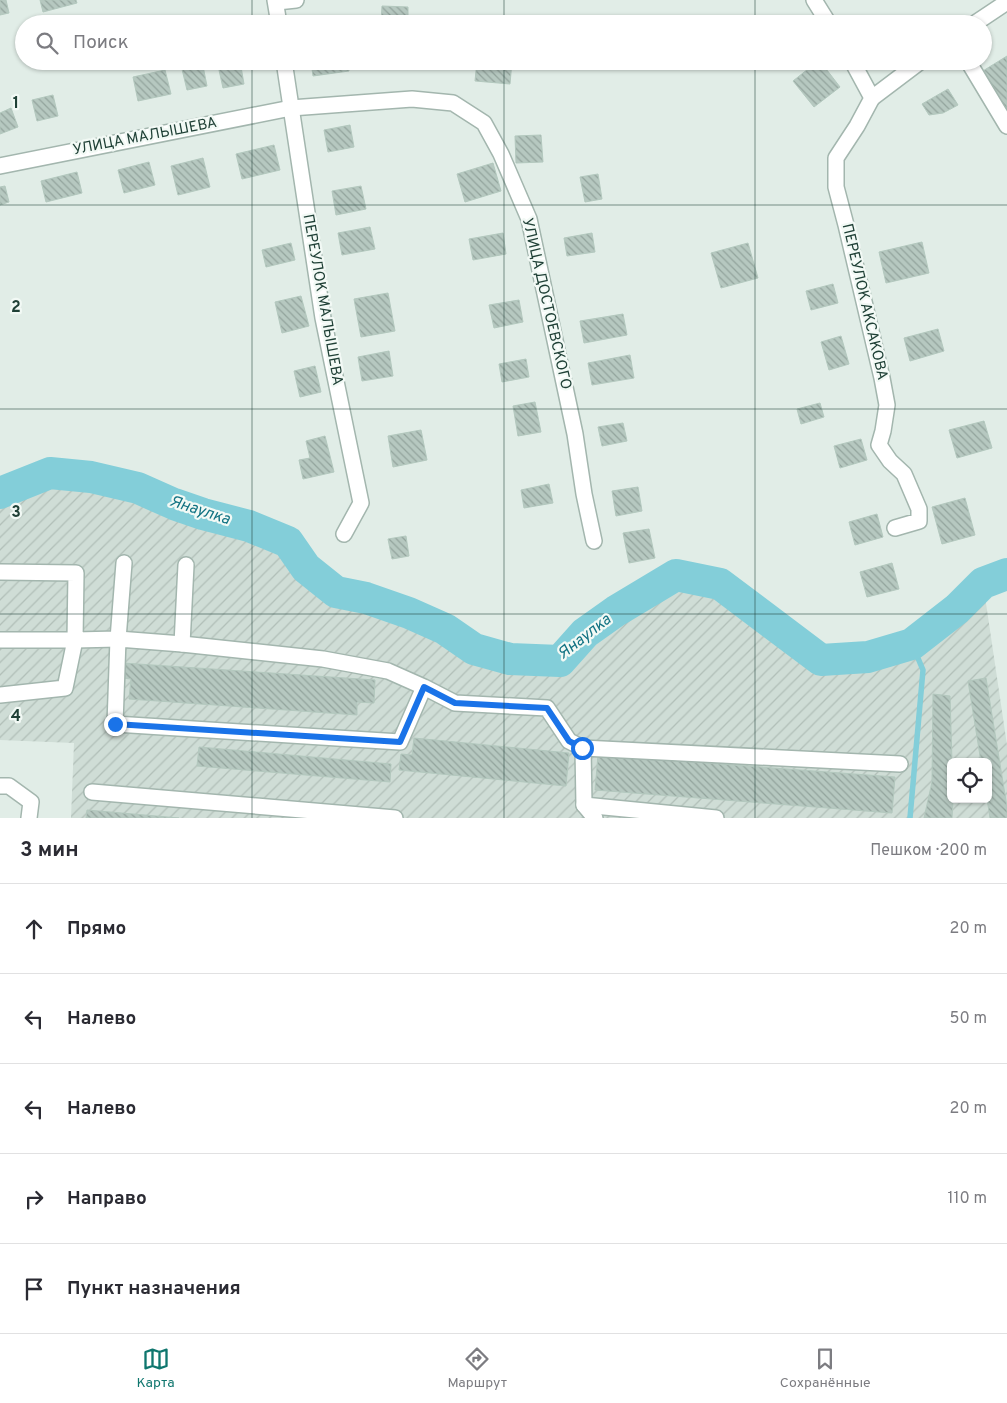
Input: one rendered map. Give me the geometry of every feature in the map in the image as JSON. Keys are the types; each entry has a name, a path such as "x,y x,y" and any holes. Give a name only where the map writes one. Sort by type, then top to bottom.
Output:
{"street":[{"path":"278,15 276,1 296,0"},
{"path":"814,0 823,15"},
{"path":"988,15 1007,2"},
{"name":"ПЕРЕУЛОК МАЛЫШЕВА","path":"285,70 323,318 361,502 344,534"},
{"path":"857,70 872,98 909,70"},
{"path":"973,70 1007,126"},
{"name":"ПЕРЕУЛОК АКСАКОВА","path":"872,98 857,126 836,158 836,187 849,234 887,405 884,431 879,445 890,461 904,474 919,509 919,521 895,528"},
{"name":"УЛИЦА ДОСТОЕВСКОГО","path":"291,108 412,99 453,103 484,123 501,154 528,219 575,434 584,494 594,540"},
{"name":"УЛИЦА МАЛЫШЕВА","path":"0,166 291,108"},
{"path":"124,563 118,639 115,724 400,742 424,687"},
{"path":"182,644 186,565"},
{"path":"0,572 76,573 75,640 65,688 0,695"},
{"path":"0,640 118,639 182,644 323,659 388,671 455,703 547,708 569,741 582,748 900,764"},
{"path":"582,748 584,805 595,818"},
{"path":"4,786 31,802 29,818"},
{"path":"92,792 394,818"},
{"path":"584,805 716,818"}],"shaded area":[{"path":"50,473 91,477 138,488 203,514 249,526 288,542 306,568 336,592 366,598 409,613 445,629 474,649 510,659 560,661 585,633 616,611 676,575 720,584 821,660 868,657 912,644 957,609 983,583 1007,745 1007,818 71,818 74,743 0,740 0,493"}],"building":[{"path":"0,0 6,0 9,13 0,15"},
{"path":"40,0 76,0 77,3 43,12"},
{"path":"382,6 408,7 408,15 382,15"},
{"path":"1007,56 1007,121 978,74 984,70 992,70 992,65"},
{"path":"165,70 171,94 138,101 133,77"},
{"path":"182,70 204,70 207,86 187,90"},
{"path":"219,70 242,70 244,84 223,88"},
{"path":"312,70 349,70 349,71 313,76"},
{"path":"476,70 511,70 510,84 475,81"},
{"path":"807,70 827,70 840,87 814,107 793,81"},
{"path":"948,89 958,105 943,113 929,115 922,104"},
{"path":"53,95 58,116 37,121 32,100"},
{"path":"11,108 18,127 0,134 0,113"},
{"path":"350,125 354,147 328,152 324,130"},
{"path":"541,135 543,162 516,163 515,136"},
{"path":"274,145 280,170 242,179 236,154"},
{"path":"203,158 210,187 178,195 171,166"},
{"path":"149,162 155,185 124,193 118,170"},
{"path":"493,163 501,191 465,202 457,174"},
{"path":"77,172 82,193 46,202 41,181"},
{"path":"598,174 602,199 585,202 580,177"},
{"path":"5,186 9,202 0,205 0,187"},
{"path":"361,186 366,209 336,215 332,191"},
{"path":"370,227 375,249 342,255 338,233"},
{"path":"503,233 506,254 473,260 469,239"},
{"path":"592,233 595,252 567,256 564,238"},
{"path":"922,242 929,273 886,283 879,252"},
{"path":"291,243 295,260 266,267 262,250"},
{"path":"748,243 758,278 721,288 711,253"},
{"path":"833,284 838,303 811,310 806,291"},
{"path":"388,293 395,331 361,337 354,299"},
{"path":"301,296 309,326 282,333 275,302"},
{"path":"519,300 523,322 494,328 489,305"},
{"path":"623,314 627,335 584,343 580,321"},
{"path":"938,329 944,351 910,361 904,338"},
{"path":"841,336 849,364 829,370 821,342"},
{"path":"389,351 393,376 362,381 358,357"},
{"path":"630,355 634,378 592,385 588,363"},
{"path":"526,359 529,377 502,382 499,364"},
{"path":"315,366 321,392 300,397 294,371"},
{"path":"535,402 541,432 518,436 513,406"},
{"path":"820,403 824,417 801,424 797,409"},
{"path":"984,421 992,448 957,458 949,430"},
{"path":"623,423 627,441 602,446 598,427"},
{"path":"421,430 427,460 393,467 388,436"},
{"path":"325,436 334,472 303,479 299,460 310,458 306,441"},
{"path":"861,439 867,460 840,468 834,446"},
{"path":"549,484 553,503 524,508 521,490"},
{"path":"638,487 642,511 616,516 612,491"},
{"path":"965,498 975,535 942,544 932,507"},
{"path":"877,514 883,537 855,545 849,522"},
{"path":"649,529 655,558 629,563 623,533"},
{"path":"406,536 409,556 392,559 388,539"},
{"path":"892,563 899,589 867,597 860,572"},
{"path":"123,663 375,680 374,703 357,702 357,715 129,699 131,679 122,678"},
{"path":"986,678 1007,807 1007,818 990,818 988,803 992,803 992,758 980,758 968,681"},
{"path":"933,694 950,696 952,758 947,758 947,803 953,803 952,818 924,818 932,782"},
{"path":"414,738 569,753 566,786 399,770 401,754 412,755"},
{"path":"199,747 391,764 390,782 197,766"},
{"path":"598,755 895,777 892,813 595,790"},
{"path":"87,810 179,818 86,818"}],"waterway":[{"name":"Янаулка","path":"0,493 50,473 91,477 138,488 174,504 249,526 288,542 306,568 336,592 366,598 409,613 445,629 474,649 510,659 560,661 585,633 616,611 676,575 720,584 821,660 868,657 912,644 957,609 983,583 1007,574"},
{"path":"910,818 923,670 912,644"}],"route":[{"path":"115,724 400,742 424,687 455,703 547,708 569,741 582,748"}]}
